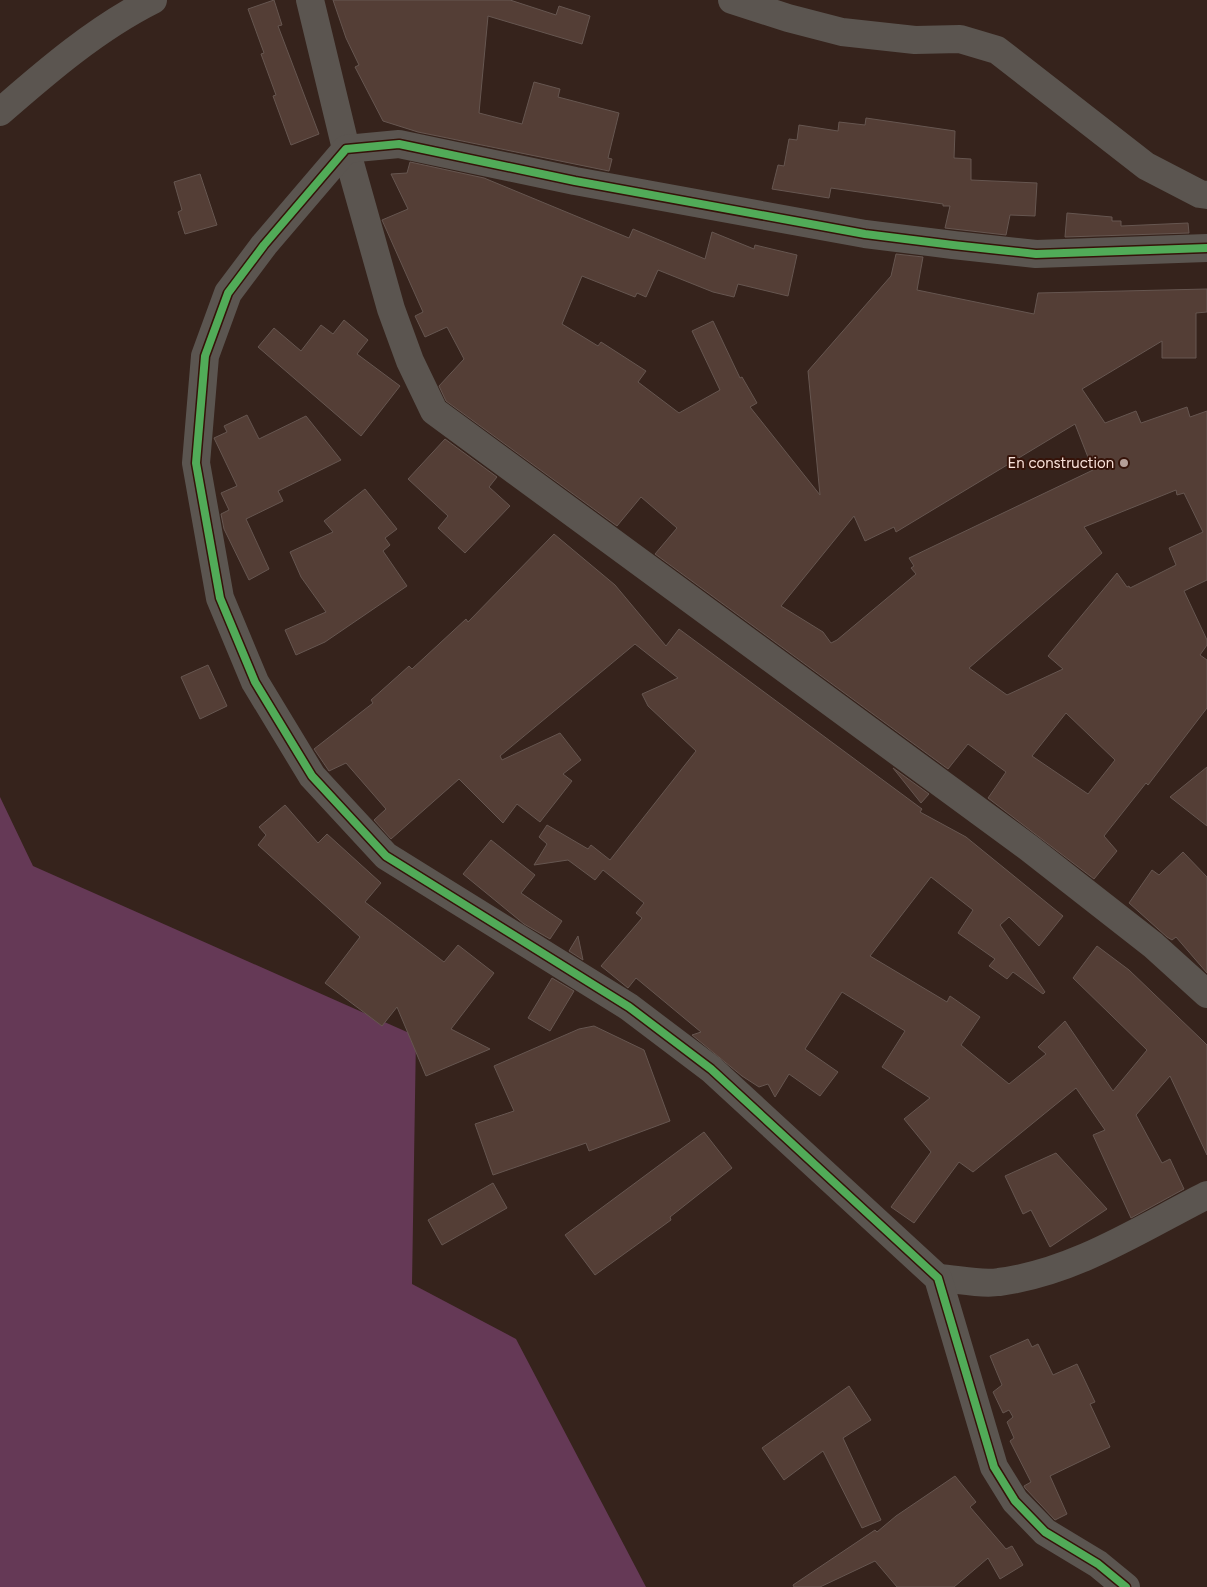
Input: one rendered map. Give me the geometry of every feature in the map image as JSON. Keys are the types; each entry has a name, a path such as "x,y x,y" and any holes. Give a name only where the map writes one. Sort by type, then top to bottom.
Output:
{"street":[{"path":"0,112 51,68 131,11 154,0"},
{"path":"310,0 346,149 391,309 410,361 434,411 1029,848 1153,945 1207,994"},
{"path":"732,0 788,18 842,32 915,40 960,39 997,50 1146,166 1200,194 1207,195"},
{"path":"1126,1587 1098,1564 1045,1532 1015,1501 994,1466 938,1278 711,1069 629,1008 386,856 312,776 255,682 220,598 196,463 205,356 228,293 264,245 346,149 399,144 575,181 828,227 953,245 1036,254 1207,248"},
{"path":"938,1278 998,1283 1063,1266 1115,1245 1207,1195"}],"shaded area":[{"path":"0,797 33,866 416,1036 412,1284 516,1339 646,1587 0,1587"}],"building":[{"path":"274,0 282,25 278,26 319,134 291,145 273,96 276,95 261,54 264,53 248,9"},
{"path":"333,0 510,0 556,15 559,6 590,16 582,44 488,16 479,113 522,124 534,82 560,89 558,97 619,113 608,158 612,159 609,171 418,132 383,121 355,67 359,65 346,38"},
{"path":"866,118 955,131 954,158 971,159 971,180 1037,183 1035,216 1010,215 1006,235 945,228 950,206 943,206 943,204 831,188 829,198 772,189 778,165 784,166 789,139 797,140 799,125 838,131 839,122 865,125"},
{"path":"410,162 484,178 629,238 633,229 705,259 712,232 754,249 755,245 797,255 788,296 738,284 734,297 713,292 658,270 646,297 637,293 635,297 582,276 562,324 598,346 601,342 646,371 638,382 679,413 720,390 692,331 713,321 740,378 742,377 757,403 750,407 820,495 808,371 891,276 896,254 923,257 917,290 1034,314 1038,293 1207,289 1207,312 1196,313 1196,358 1162,358 1162,341 1082,389 1105,423 1136,411 1141,423 1187,407 1190,417 1207,411 1207,580 1184,591 1207,640 1207,645 1200,655 1207,660 1207,708 1148,785 1146,783 1104,836 1117,851 1094,879 988,798 1006,772 968,744 948,769 655,554 677,528 641,497 617,526 446,401 439,386 464,359 447,327 425,337 415,316 423,312 382,220 408,209 391,174 407,173","holes":["1075,424 1093,470 909,558 914,566 911,568 916,574 837,640 831,643 823,632 781,606 854,516 865,541 894,527 896,532","1176,490 1177,495 1184,493 1203,532 1169,548 1176,565 1130,588 1129,586 1127,587 1117,573 1048,656 1063,669 1007,695 969,668 1102,553 1084,527","1066,713 1115,760 1088,794 1032,756"]},
{"path":"200,174 217,225 185,234 178,212 182,210 174,182"},
{"path":"1067,213 1112,217 1112,221 1121,221 1121,226 1188,223 1189,233 1065,237"},
{"path":"344,320 368,340 357,354 400,386 361,436 258,347 274,328 301,351 321,325 333,334"},
{"path":"247,415 259,439 306,416 341,460 278,491 283,501 246,519 269,569 249,580 224,529 221,514 229,510 221,493 237,486 214,438 227,432 224,426"},
{"path":"445,439 497,477 489,487 510,506 465,553 438,528 448,516 408,479"},
{"path":"365,489 397,529 385,538 390,545 383,551 407,586 325,642 296,655 285,630 326,612 301,577 290,552 333,532 324,521"},
{"path":"554,534 615,585 666,646 679,629 922,809 920,812 966,837 1063,916 1039,946 1009,917 1000,925 1045,992 1043,994 1013,972 1007,979 989,966 995,959 958,933 973,910 931,877 870,956 947,1002 950,996 980,1017 961,1045 1009,1084 1046,1054 1038,1047 1065,1021 1113,1091 1147,1050 1073,978 1097,946 1129,970 1207,1045 1207,1155 1170,1076 1136,1115 1162,1163 1170,1159 1184,1189 1131,1218 1093,1135 1105,1130 1076,1088 973,1172 959,1162 914,1223 891,1207 931,1152 904,1119 930,1098 882,1067 905,1031 842,992 805,1049 838,1072 820,1096 789,1074 775,1097 768,1084 759,1087 742,1076 692,1035 701,1032 636,978 628,988 601,966 642,918 636,913 644,903 603,870 595,880 568,860 534,865 547,844 539,837 547,825 588,849 591,845 610,860 696,751 648,706 642,694 678,678 635,644 500,756 502,760 560,733 581,760 563,774 572,781 540,822 517,804 503,823 459,779 391,839 374,820 386,809 346,763 329,771 314,749 373,703 371,700 409,666 412,669 466,619 468,622"},
{"path":"208,665 227,706 200,719 181,677"},
{"path":"1207,767 1207,826 1170,797"},
{"path":"893,768 929,794 921,803"},
{"path":"285,805 318,843 327,834 381,883 365,902 444,962 458,945 494,973 451,1029 490,1049 426,1076 397,1007 382,1026 325,983 360,937 258,845 266,835 259,827"},
{"path":"491,840 535,875 521,893 562,921 550,939 524,924 463,874"},
{"path":"1183,852 1207,877 1207,973 1176,937 1172,940 1167,937 1129,903 1152,870 1159,875"},
{"path":"578,936 583,960 569,951"},
{"path":"552,978 574,991 550,1031 528,1018"},
{"path":"594,1026 644,1050 670,1121 589,1151 586,1143 493,1175 475,1124 514,1111 494,1066 579,1029"},
{"path":"704,1132 732,1168 670,1217 671,1220 595,1275 565,1235"},
{"path":"1056,1153 1107,1209 1050,1247 1031,1210 1023,1214 1005,1176"},
{"path":"493,1183 507,1208 442,1245 428,1220"},
{"path":"1028,1339 1032,1347 1038,1344 1053,1375 1077,1364 1095,1402 1090,1404 1110,1447 1050,1476 1067,1514 1055,1520 1024,1486 1031,1482 1010,1441 1014,1438 1007,1422 1013,1417 1009,1410 1003,1413 993,1392 1002,1385 990,1356"},
{"path":"849,1386 871,1420 843,1438 881,1520 862,1528 823,1451 784,1480 762,1448"},
{"path":"955,1476 976,1502 970,1507 1006,1549 1012,1546 1023,1565 1000,1579 988,1558 954,1587 897,1587 875,1561 820,1587 794,1587 793,1585 875,1530 877,1532 896,1516"}],"cycle path":[{"path":"1126,1587 1098,1564 1045,1532 1015,1501 994,1467 938,1278 711,1069 629,1007 386,856 312,776 255,682 220,598 196,463 205,356 228,293 264,245 346,149 399,144 575,181 865,234 953,245 1036,254 1207,248"}],"place":[{"name":"En construction","path":"1124,463"}]}
